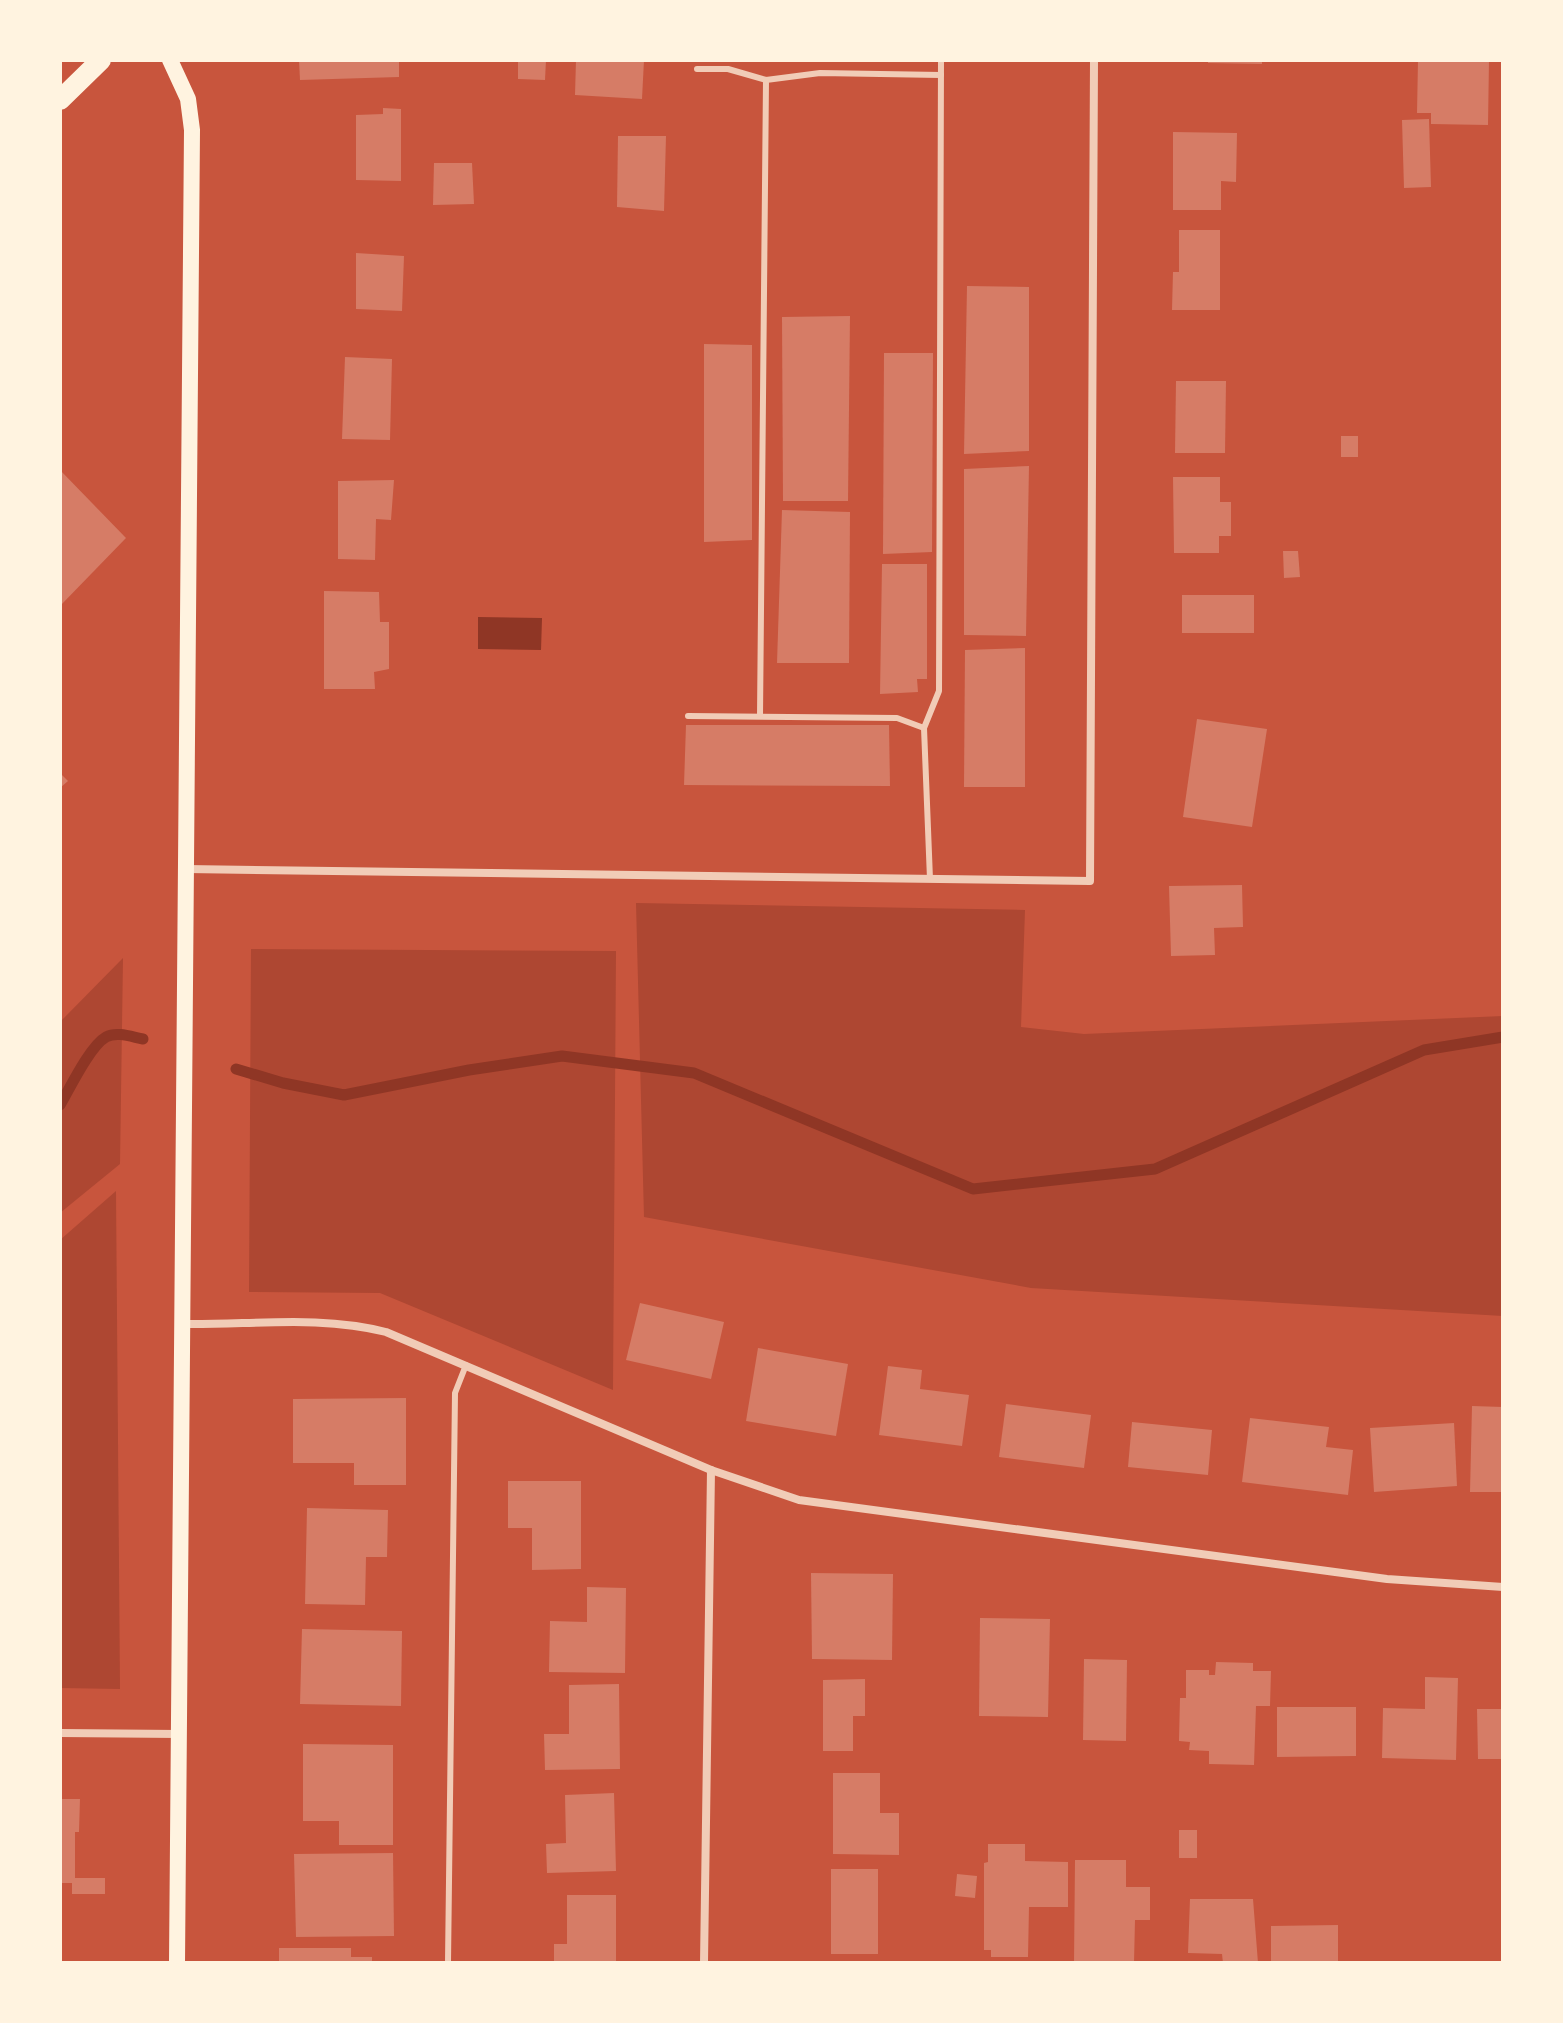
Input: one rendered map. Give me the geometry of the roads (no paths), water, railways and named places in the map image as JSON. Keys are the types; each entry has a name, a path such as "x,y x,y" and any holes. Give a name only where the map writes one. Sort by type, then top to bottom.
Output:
{"main road":[{"path":"60,100 101,60"},
{"path":"170,60 188,99 192,130 177,1963"}],"street":[{"path":"186,869 1090,881 1094,60"},
{"path":"184,1324 332,1322 386,1332 711,1470 799,1500 1387,1579 1503,1587"},
{"path":"704,1963 711,1470"},
{"path":"60,1733 179,1734"}],"lane":[{"path":"930,879 924,728 939,691 941,60"},
{"path":"697,69 728,69 766,80 820,73 941,75"},
{"path":"760,716 766,80"},
{"path":"688,716 897,718 924,728"},
{"path":"448,1963 455,1393 466,1365"}],"waterway":[{"path":"60,1105 87,1058 106,1037 115,1034 143,1039"},
{"path":"236,1069 283,1083 344,1095 469,1070 562,1056 694,1073 973,1189 1155,1169 1424,1050 1503,1037"}]}
